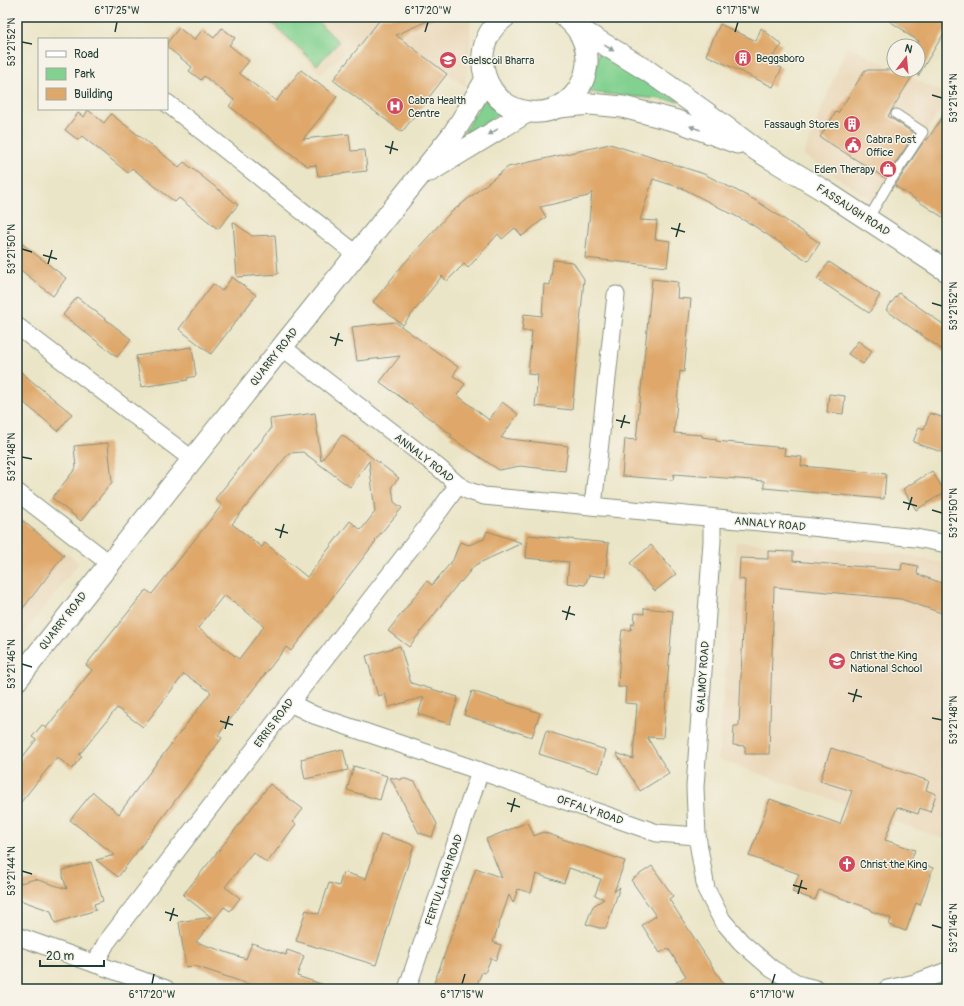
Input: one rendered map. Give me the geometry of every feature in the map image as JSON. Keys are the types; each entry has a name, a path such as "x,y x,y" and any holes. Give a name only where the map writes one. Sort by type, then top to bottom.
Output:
{"street":[{"path":"488,17 486,41 483,53 483,66 486,78 492,91 502,101 513,108 533,113 546,112 559,107 571,98 580,87 586,73 588,57 584,41 570,22"},
{"path":"486,41 493,28 505,17"},
{"name":"FASSAUGH ROAD","path":"570,22 648,71 704,110 758,151 823,190 947,271"},
{"name":"QUARRY ROAD","path":"17,680 453,134 486,78"},
{"path":"168,104 356,254"},
{"name":"FASSAUGH ROAD","path":"559,107 590,104 623,107 677,121 758,151"},
{"name":"QUARRY ROAD","path":"416,179 526,112"},
{"path":"593,506 616,296"},
{"path":"17,326 193,460"},
{"name":"ANNALY ROAD","path":"282,347 439,468 458,485 469,491 484,496 802,526 916,538 947,544"},
{"name":"ERRIS ROAD","path":"95,964 106,943 290,702 436,516 458,485"},
{"path":"17,492 109,563"},
{"name":"GALMOY ROAD","path":"696,836 695,787 712,541 712,518"},
{"name":"OFFALY ROAD","path":"290,702 314,715 658,833 696,836"},
{"name":"FERTULLAGH ROAD","path":"407,989 480,771"},
{"path":"696,836 706,889 722,920 741,942 772,969 800,985 809,988"},
{"path":"17,936 166,989"},
{"path":"887,989 915,982 947,971"}],"lane":[{"path":"868,220 890,182 923,132 896,114"}],"shaded area":[{"name":"Gaelscoil Bharra","path":"261,17 470,17 470,46 465,86 378,23 321,74"},
{"path":"847,46 886,65 886,78 912,78 947,95 947,100 879,205 803,155"},
{"path":"17,515 79,563 17,642"},
{"name":"Christ the King National School","path":"736,542 897,553 947,564 947,840 718,759"}],"green space":[{"path":"274,17 313,17 339,42 317,65 270,21"},
{"path":"599,49 680,101 587,92 597,64"},
{"path":"487,94 504,112 462,136"}],"building":[{"name":"Cabra Health Centre","path":"382,17 436,17 396,35 447,74 402,132 333,80"},
{"path":"883,17 947,17 947,28 926,63 926,38 914,38 904,32 905,31"},
{"name":"Beggsboro","path":"720,24 756,41 761,28 782,45 768,62 782,68 773,87 706,55"},
{"path":"179,28 194,40 203,29 214,38 222,28 235,38 229,45 249,61 239,73 276,101 301,70 337,97 303,139 349,134 351,151 365,150 367,171 318,176 316,165 307,166 229,106 234,100 204,76 201,80 189,71 192,67 168,48 168,42"},
{"path":"865,70 886,70 886,78 911,78 888,116 915,134 885,178 820,137 836,112 838,113"},
{"path":"88,110 104,123 111,114 179,167 184,162 238,205 218,229 179,198 175,202 132,168 128,173 82,136 78,140 65,130 78,113 84,117"},
{"path":"947,110 947,220 895,186 925,139 927,140"},
{"path":"610,144 704,174 755,200 820,243 808,261 751,224 684,189 653,179 640,220 657,221 655,239 670,241 667,267 585,258 592,192 588,196 540,207 546,217 522,236 515,228 502,239 498,234 468,268 464,264 447,281 442,276 403,325 373,302 401,267 449,214 508,167"},
{"path":"233,222 252,236 275,235 278,274 237,277"},
{"path":"17,240 66,278 53,296 17,267"},
{"path":"553,260 573,262 584,279 572,410 535,406 538,375 528,374 532,331 522,331 524,314 542,316 544,284 550,285"},
{"path":"829,262 880,295 869,313 817,279"},
{"path":"232,277 256,295 211,354 179,329 213,284 222,291"},
{"path":"652,279 678,282 677,298 691,299 684,372 680,371 674,433 702,435 702,437 716,439 716,441 785,448 784,455 802,457 801,466 886,474 884,499 764,488 764,481 674,474 673,480 622,476 625,439 636,440"},
{"path":"899,293 947,327 947,353 886,310"},
{"path":"77,297 131,339 117,357 63,315"},
{"path":"395,322 458,367 453,376 465,384 457,395 489,420 502,402 518,414 501,438 568,446 565,471 520,466 499,470 450,437 452,435 380,382 400,356 357,361 352,327"},
{"path":"858,341 872,351 863,364 848,354"},
{"path":"192,347 196,376 187,378 188,380 141,387 136,356"},
{"path":"17,369 72,414 58,431 17,397"},
{"path":"829,394 845,396 843,414 827,412"},
{"path":"315,413 321,461 342,435 399,478 392,486 394,502 402,508 375,540 376,541 291,651 286,647 218,735 222,738 118,877 96,860 115,855 70,820 93,792 119,814 211,692 184,674 143,727 117,708 79,755 82,756 72,769 57,757 17,807 17,764 36,740 32,737 42,725 46,728 92,670 86,665 146,590 152,594 222,505 215,499 271,429 270,419","holes":["303,452 350,487 369,461 375,512 361,530 350,521 307,577 265,543 262,547 232,524 289,453","224,595 264,626 239,659 198,628"]},
{"path":"930,413 947,419 947,454 913,442 919,427 924,429"},
{"path":"108,443 112,482 81,521 52,498 76,468 74,446"},
{"path":"932,471 945,492 916,510 903,489"},
{"path":"17,516 64,555 17,616"},
{"path":"487,531 522,543 475,565 461,582 460,581 409,647 388,631 427,581 432,585 453,560 460,542 469,545 484,539"},
{"path":"528,535 609,543 605,577 589,575 585,585 567,583 569,562 526,558"},
{"path":"651,545 676,574 655,591 630,563"},
{"path":"768,551 793,552 793,561 901,570 902,563 918,566 917,574 947,585 947,615 901,599 774,587 769,754 745,754 745,746 733,745 734,726 739,726 745,580 739,579 740,558 768,559"},
{"path":"644,608 673,611 663,738 647,737 669,773 640,791 616,753 633,759 637,704 625,703 626,687 618,687 620,648 622,630 631,630 632,623 634,624 635,613 644,614"},
{"path":"400,646 411,683 458,697 450,724 418,714 424,697 389,707 385,694 378,696 366,656"},
{"path":"472,691 540,713 532,737 464,715"},
{"path":"546,731 606,750 599,773 539,754"},
{"name":"Christ the King","path":"831,748 929,781 926,790 936,794 930,812 920,808 918,814 897,807 885,840 915,850 911,860 933,868 920,905 916,903 906,931 889,925 891,918 819,890 815,900 792,892 799,874 749,856 770,799 840,824 852,791 820,781"},
{"path":"343,749 348,770 305,779 301,759"},
{"path":"354,766 387,776 380,800 347,790"},
{"path":"390,777 401,780 402,778 415,782 437,824 432,837 419,833"},
{"path":"270,784 303,809 293,822 296,824 267,863 253,852 225,887 240,898 230,911 224,907 196,942 246,959 252,943 286,955 287,950 304,956 297,976 327,986 327,989 263,989 195,966 186,967 179,922 211,917 183,895"},
{"path":"528,822 534,836 543,832 625,861 614,892 620,887 606,928 599,928 586,924 593,906 604,899 595,895 601,879 569,868 564,883 536,874 531,893 518,889 513,903 509,895 493,942 501,945 496,960 491,958 485,973 482,972 475,989 432,989 476,868 502,878 486,839"},
{"path":"381,834 414,845 376,965 296,941 306,910 319,914 329,883 339,886 343,872 366,879"},
{"path":"91,862 103,901 94,904 96,910 55,923 51,911 17,899 17,884 35,879 67,889 63,877 63,870"},
{"path":"652,866 673,896 669,899 727,989 666,989 686,976 668,948 660,953 642,925 656,916 631,880"}],"place":[{"name":"Beggsboro","path":"743,58"},
{"name":"Gaelscoil Bharra","path":"448,60"},
{"name":"Cabra Health Centre","path":"395,106"},
{"name":"Fassaugh Stores","path":"852,124"},
{"name":"Cabra Post Office","path":"853,145"},
{"name":"Eden Therapy","path":"888,169"},
{"name":"Christ the King National School","path":"837,661"},
{"name":"Christ the King","path":"847,864"}]}
